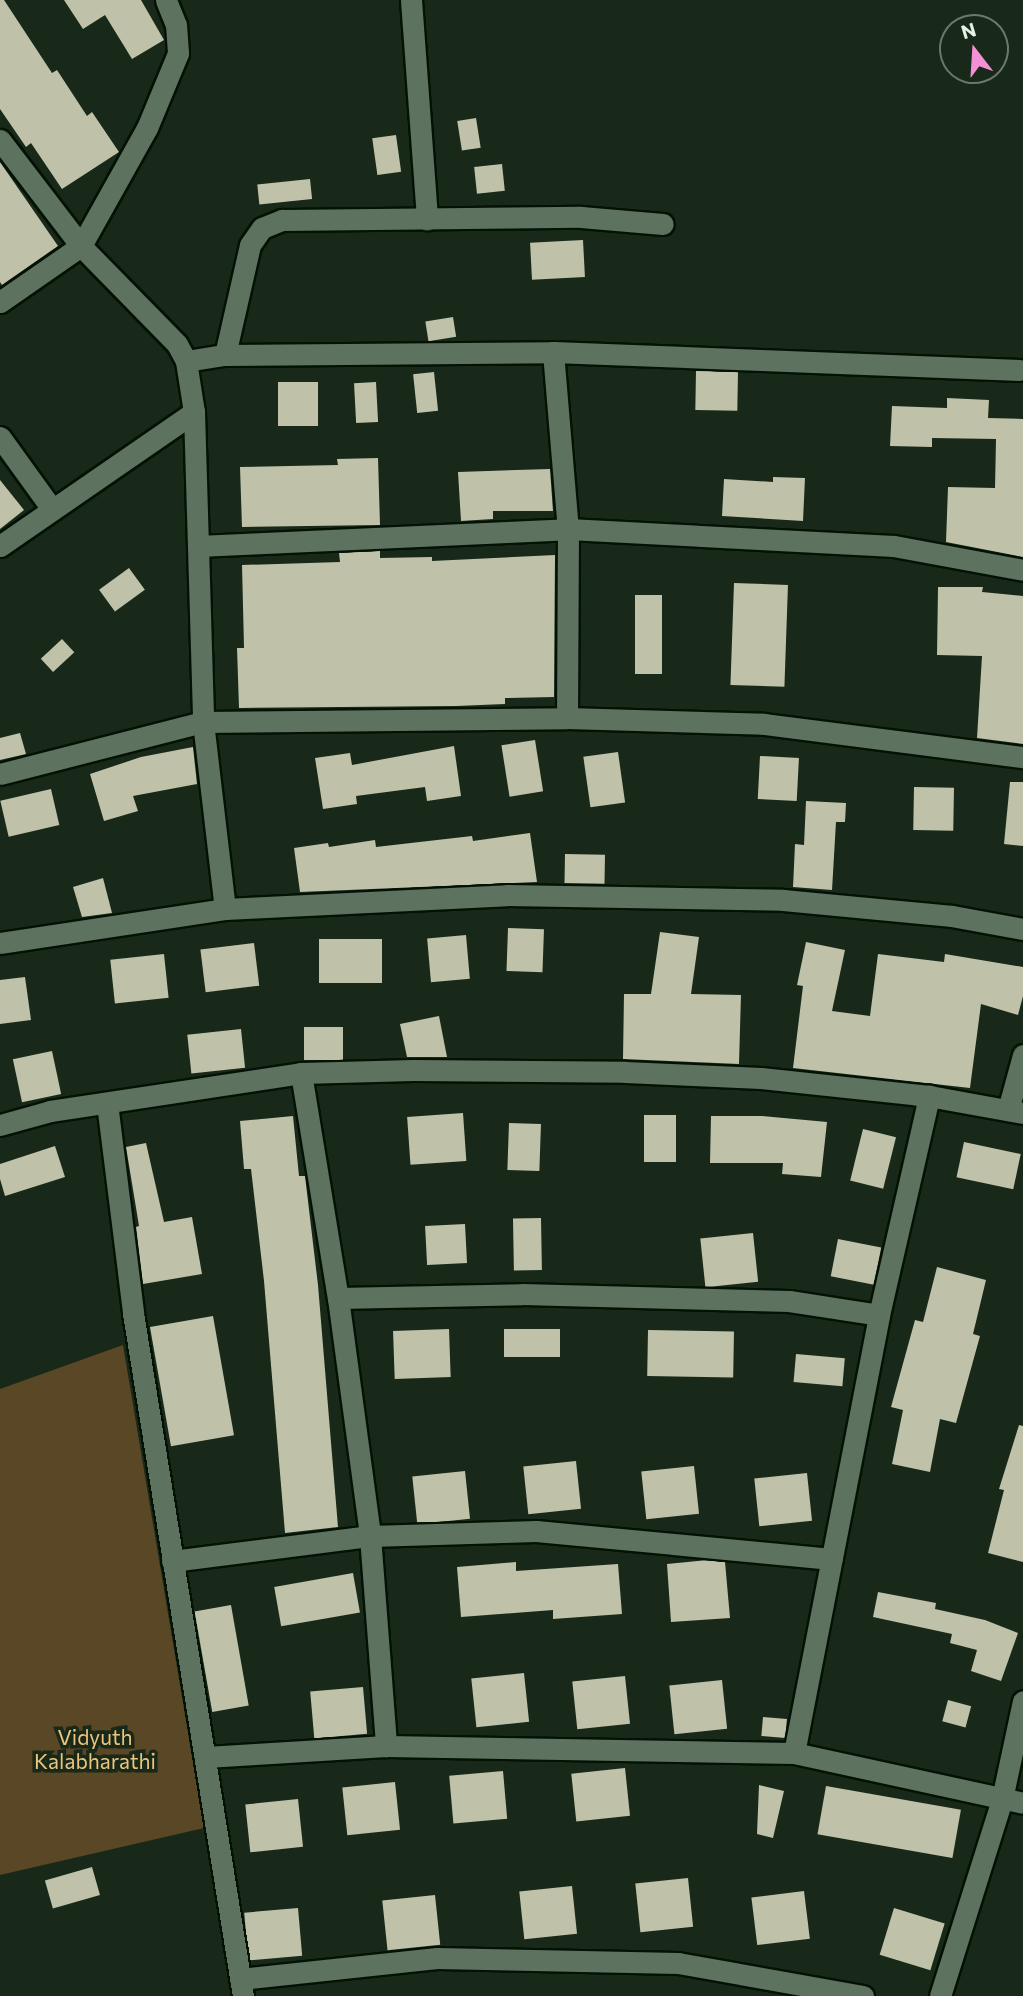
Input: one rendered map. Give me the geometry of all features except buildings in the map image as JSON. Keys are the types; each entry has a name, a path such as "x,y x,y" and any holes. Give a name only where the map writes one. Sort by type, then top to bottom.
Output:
{"street":[{"path":"0,302 81,246 146,128 178,53 176,25 166,0"},
{"path":"411,0 427,219"},
{"path":"0,140 81,246 177,344 186,361 194,412 202,722 225,909"},
{"path":"225,355 250,245 262,228 282,220 581,217 663,224"},
{"path":"186,361 225,355 553,352 1020,370"},
{"path":"553,352 568,529 567,718"},
{"path":"0,546 194,412"},
{"path":"0,437 52,509"},
{"path":"198,546 568,529 894,546 1023,570"},
{"path":"0,775 202,722 357,723 567,718 764,724 1023,757"},
{"path":"0,943 225,909 507,895 783,900 952,916 1023,929"},
{"path":"0,1125 50,1111 301,1073 413,1070 625,1072 761,1078 929,1097 1016,1112 1023,1055"},
{"path":"301,1073 338,1298 370,1536 386,1746"},
{"path":"794,1753 879,1315 929,1097"},
{"path":"107,1103 133,1313 242,1987 437,1958 678,1963 863,1996"},
{"path":"338,1298 522,1294 789,1301 879,1315"},
{"path":"173,1561 370,1536 536,1531 832,1559"},
{"path":"940,1996 1002,1799 1023,1702"},
{"path":"206,1757 386,1746 794,1753 1023,1803"}],"green space":[{"name":"Vidyuth Kalabharathi","path":"123,1345 204,1828 0,1875 0,1389"}]}
